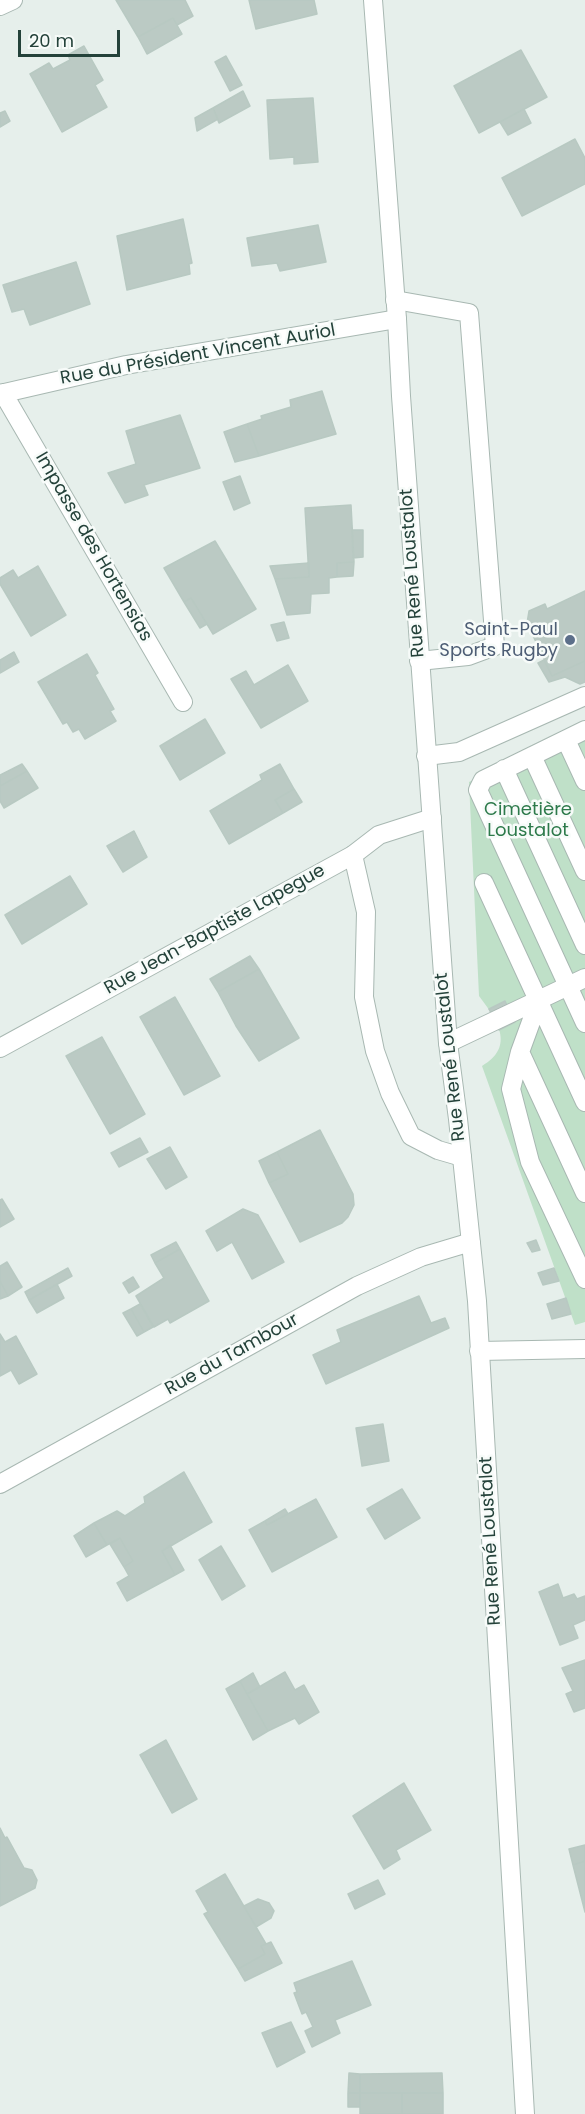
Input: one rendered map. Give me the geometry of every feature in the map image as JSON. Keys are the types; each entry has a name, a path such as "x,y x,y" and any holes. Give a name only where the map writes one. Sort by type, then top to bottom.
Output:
{"street":[{"path":"0,6 13,0"},
{"name":"Rue René Loustalot","path":"373,0 448,1043 471,1242 480,1352 525,2114"},
{"path":"395,300 469,313 495,646 468,656 419,661"},
{"name":"Rue du Président Vincent Auriol","path":"1,393 126,365 397,319"},
{"name":"Impasse des Hortensias","path":"1,393 183,702"},
{"path":"426,756 459,752 585,696"},
{"path":"585,730 483,780 478,790 585,1023"},
{"path":"566,740 585,781"},
{"path":"532,756 585,871"},
{"path":"504,770 585,945"},
{"name":"Rue Jean-Baptiste Lapegue","path":"0,1048 354,855 379,835 432,818"},
{"path":"354,855 366,912 364,997 375,1051 390,1093 411,1136 438,1150 462,1157"},
{"path":"484,883 585,1102"},
{"path":"448,1043 585,978"},
{"path":"538,1000 520,1052 511,1089 530,1162 585,1279"},
{"path":"520,1052 585,1193"},
{"name":"Rue du Tambour","path":"0,1484 357,1286 421,1257 471,1242"},
{"path":"480,1352 585,1349"}],"green space":[{"name":"Cimetière Loustalot","path":"585,726 585,1322 575,1325 482,1066 492,1058 501,1041 497,1023 479,996 469,782"}],"building":[{"path":"116,0 185,0 193,16 177,25 173,18 138,37"},
{"path":"249,0 314,0 317,14 256,29"},
{"path":"173,18 182,34 147,54 138,37"},
{"path":"84,46 103,80 95,85 107,107 62,132 30,74 49,63 53,69 70,60 68,55"},
{"path":"521,50 547,97 479,133 454,86"},
{"path":"226,56 242,85 230,91 215,62"},
{"path":"243,91 250,106 219,123 213,108"},
{"path":"313,98 318,162 294,164 294,157 270,159 267,100"},
{"path":"213,108 218,119 197,131 195,118"},
{"path":"524,109 531,123 508,135 500,122"},
{"path":"5,111 10,121 0,127 0,113"},
{"path":"575,139 585,158 585,184 522,216 502,178"},
{"path":"183,219 192,263 189,264 190,274 127,290 117,236"},
{"path":"318,225 326,262 280,271 277,263 252,266 247,238"},
{"path":"76,262 90,304 30,325 24,309 12,312 3,285"},
{"path":"322,391 336,434 259,456 247,424 262,419 261,416 291,407 290,400"},
{"path":"180,415 200,468 144,485 148,495 125,503 108,473 136,464 126,431"},
{"path":"247,424 259,456 235,462 224,432"},
{"path":"240,476 250,503 234,510 223,482"},
{"path":"351,505 354,562 337,563 337,577 329,578 329,593 311,594 310,613 287,615 275,579 309,577 305,508"},
{"path":"352,530 363,530 363,557 353,558"},
{"path":"215,541 256,609 213,634 191,598 184,602 164,568"},
{"path":"354,562 353,576 337,577 337,563"},
{"path":"309,563 309,577 275,579 270,566"},
{"path":"38,566 66,615 31,636 0,584 0,578 13,570 18,578"},
{"path":"585,591 585,661 552,676 527,623 529,611 545,604 547,609"},
{"path":"191,598 207,624 200,628 184,602"},
{"path":"284,622 289,638 277,641 271,625"},
{"path":"14,652 19,662 0,673 0,660"},
{"path":"87,654 98,673 95,675 114,709 110,711 116,721 85,739 79,729 73,732 67,722 63,724 38,682"},
{"path":"544,660 552,676 585,661 585,682 580,684 565,677 549,682 538,663"},
{"path":"288,665 308,701 261,728 231,679 246,671 254,685"},
{"path":"205,719 225,753 180,780 160,746"},
{"path":"22,764 27,771 0,786 0,775"},
{"path":"280,764 294,789 275,800 283,813 229,844 210,811 262,780 260,775"},
{"path":"27,771 38,788 4,808 0,801 0,786"},
{"path":"294,789 302,802 283,813 275,800"},
{"path":"134,831 147,857 123,872 107,846"},
{"path":"70,876 87,904 22,944 5,915"},
{"path":"250,956 259,969 218,992 210,979"},
{"path":"259,969 299,1038 259,1061 236,1026 218,992"},
{"path":"175,997 220,1076 184,1095 140,1017"},
{"path":"505,1001 515,1022 499,1030 489,1009"},
{"path":"102,1037 145,1114 110,1134 66,1056"},
{"path":"320,1130 353,1194 354,1205 342,1223 300,1242 269,1183 288,1174 277,1152"},
{"path":"140,1138 148,1152 119,1167 111,1153"},
{"path":"170,1147 187,1177 166,1189 147,1159"},
{"path":"277,1152 288,1174 269,1183 259,1161"},
{"path":"2,1199 14,1219 0,1227 0,1200"},
{"path":"243,1209 258,1215 284,1262 252,1279 232,1242 217,1251 206,1231"},
{"path":"536,1240 540,1250 532,1252 527,1243"},
{"path":"176,1242 180,1249 155,1263 151,1255"},
{"path":"180,1249 209,1301 170,1323 168,1319 154,1327 136,1296 164,1278 155,1263"},
{"path":"7,1262 22,1287 8,1296 0,1281 0,1266"},
{"path":"68,1268 72,1276 29,1300 25,1292"},
{"path":"554,1268 559,1281 543,1285 538,1273"},
{"path":"133,1277 139,1287 129,1293 123,1283"},
{"path":"0,1281 8,1296 0,1299"},
{"path":"57,1284 64,1298 37,1313 29,1300"},
{"path":"419,1296 431,1323 445,1318 449,1328 326,1384 313,1355 341,1342 337,1330"},
{"path":"566,1298 571,1314 552,1319 547,1304"},
{"path":"140,1304 153,1327 144,1332 131,1309"},
{"path":"131,1309 144,1332 137,1336 123,1313"},
{"path":"0,1334 5,1342 16,1336 37,1374 19,1384 11,1370 0,1376"},
{"path":"383,1424 389,1461 362,1466 356,1428"},
{"path":"184,1472 212,1522 162,1551 175,1575 127,1601 117,1583 129,1576 124,1567 133,1561 120,1538 107,1545 94,1523 117,1511 125,1516 145,1503 144,1497"},
{"path":"402,1489 420,1518 385,1539 367,1509"},
{"path":"316,1499 337,1537 272,1572 249,1530 265,1521 267,1525"},
{"path":"285,1509 288,1514 267,1525 265,1521"},
{"path":"94,1523 107,1545 86,1557 74,1536"},
{"path":"120,1538 133,1561 124,1567 110,1544"},
{"path":"170,1545 184,1570 175,1575 162,1551"},
{"path":"221,1546 245,1586 222,1600 199,1560"},
{"path":"558,1584 563,1598 574,1594 577,1599 585,1596 585,1620 573,1625 578,1638 560,1645 539,1592"},
{"path":"585,1660 585,1708 574,1712 566,1694 573,1691 562,1668"},
{"path":"285,1672 295,1690 304,1685 319,1712 299,1724 295,1718 268,1731 247,1694"},
{"path":"253,1673 260,1687 247,1694 240,1681"},
{"path":"240,1681 268,1731 253,1740 226,1689"},
{"path":"166,1740 197,1799 172,1813 140,1755"},
{"path":"404,1783 431,1830 396,1850 400,1859 384,1869 353,1816"},
{"path":"0,1828 24,1868 32,1870 37,1880 35,1888 0,1906"},
{"path":"585,1845 585,1861 573,1865 569,1849"},
{"path":"585,1861 585,1912 573,1865"},
{"path":"225,1874 266,1944 261,1946 265,1954 238,1969 204,1914 208,1912 196,1891"},
{"path":"378,1880 385,1894 355,1909 348,1894"},
{"path":"258,1899 269,1903 274,1911 271,1918 256,1927 244,1906"},
{"path":"271,1942 282,1963 245,1981 238,1969 265,1954 261,1946"},
{"path":"352,1961 371,2005 335,2020 340,2033 312,2047 305,2031 313,2027 306,2012 302,2014 294,1993 297,1992 294,1983"},
{"path":"291,2022 305,2052 277,2067 262,2033"},
{"path":"349,2073 360,2074 360,2093 348,2093"},
{"path":"442,2073 443,2093 360,2093 360,2074"},
{"path":"348,2093 360,2093 360,2107 348,2107"},
{"path":"360,2093 402,2093 402,2114 360,2114"},
{"path":"402,2093 443,2093 443,2114 402,2114"}],"place":[{"name":"Saint-Paul Sports Rugby","path":"570,640"}]}
